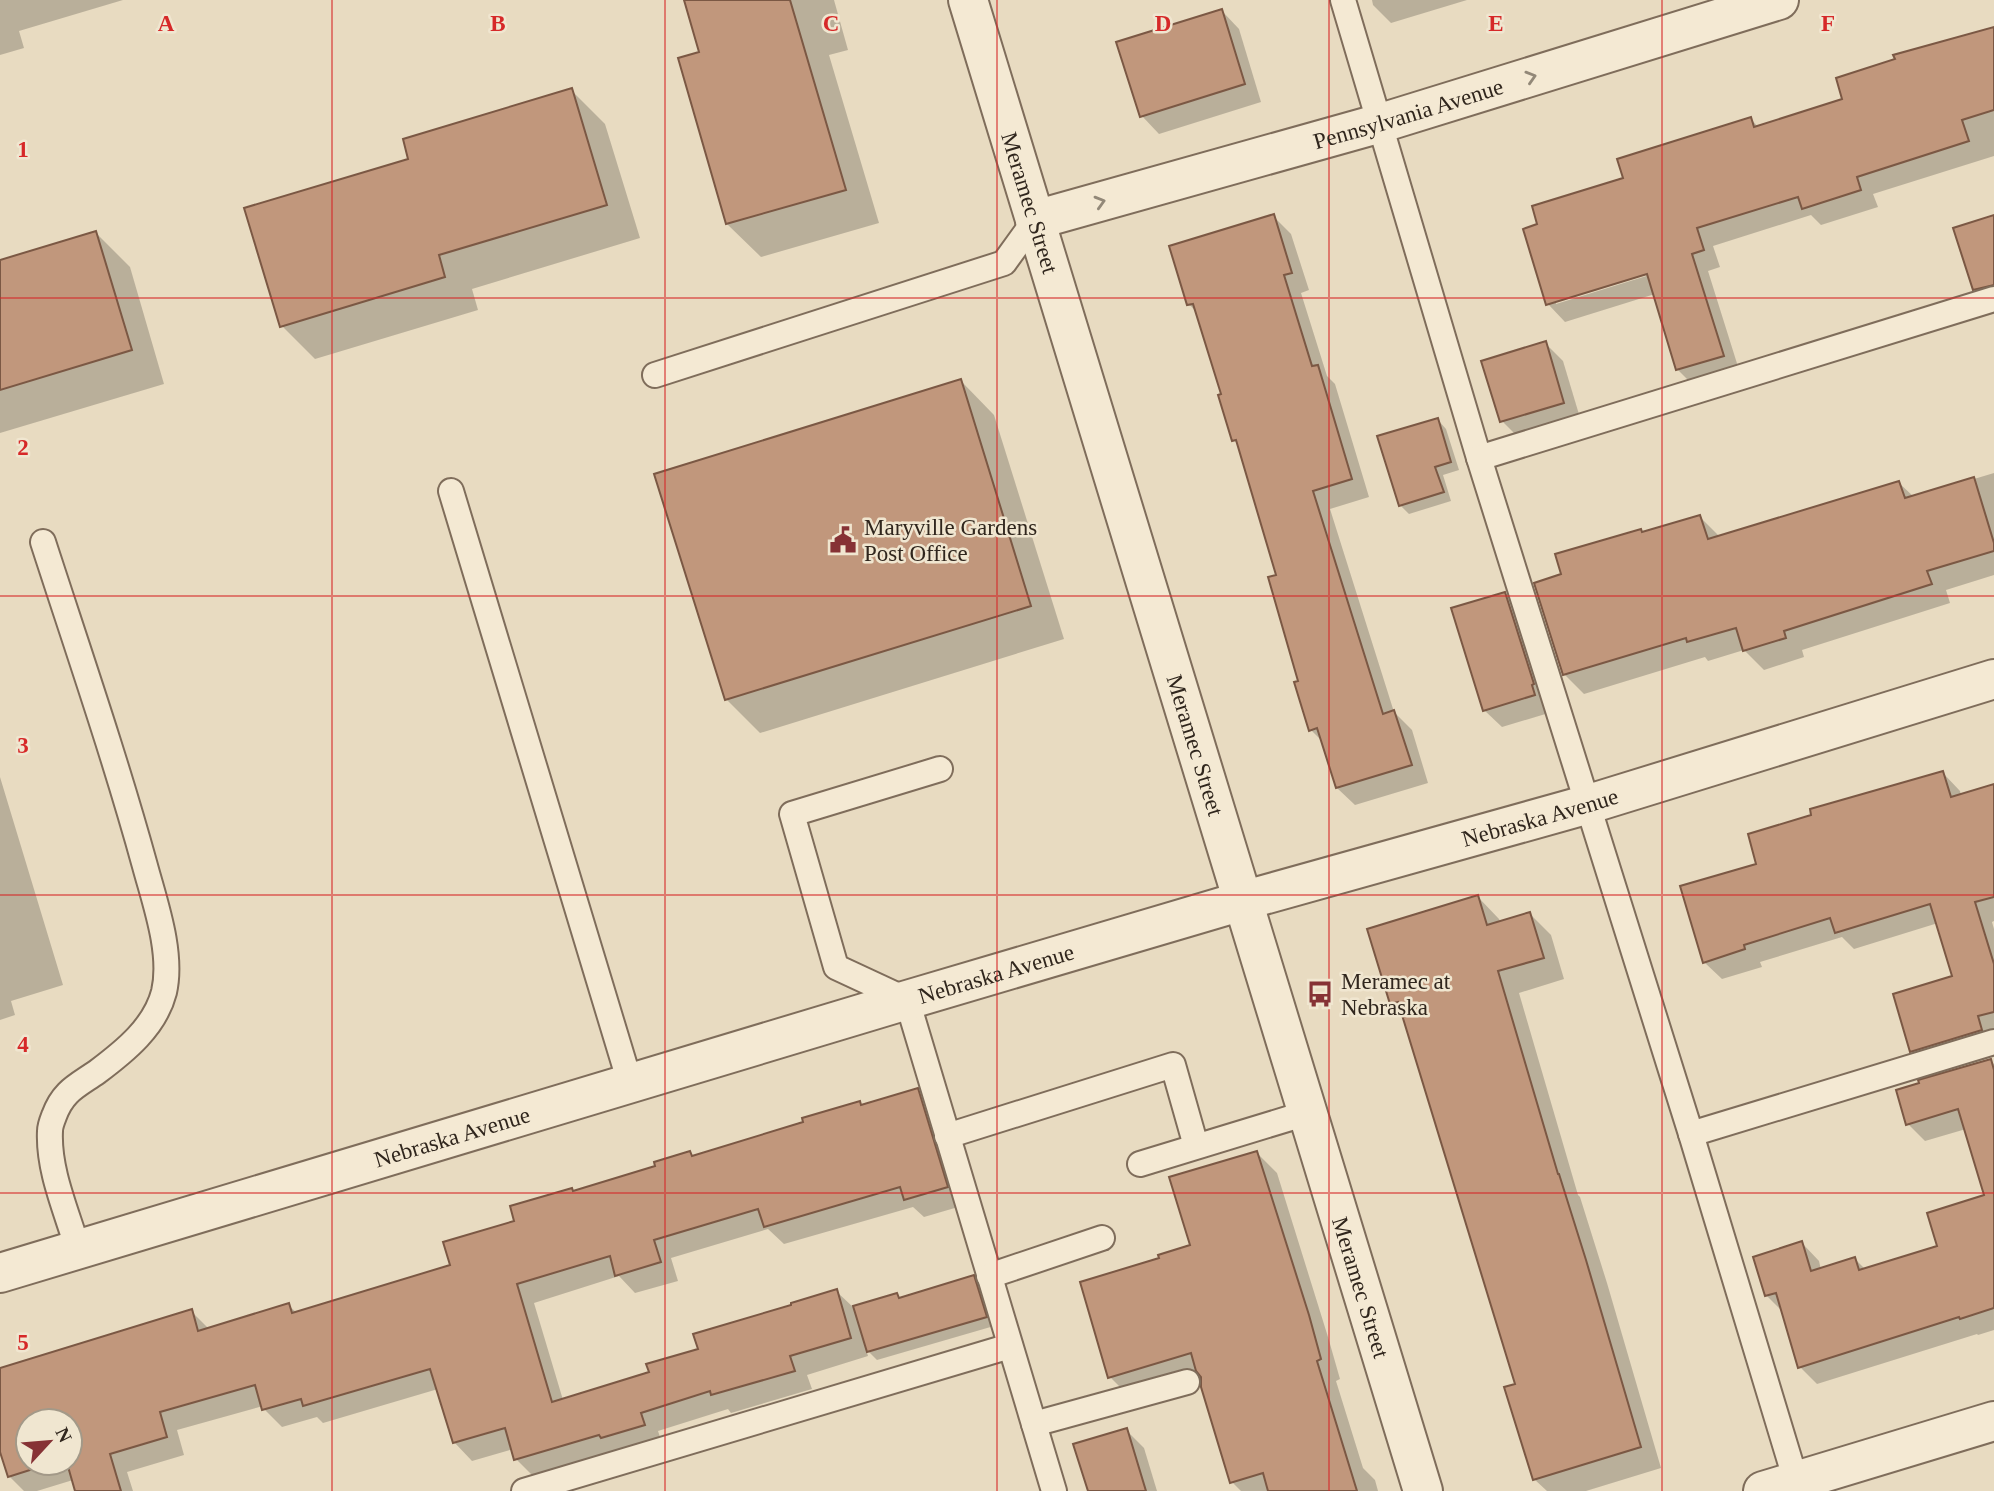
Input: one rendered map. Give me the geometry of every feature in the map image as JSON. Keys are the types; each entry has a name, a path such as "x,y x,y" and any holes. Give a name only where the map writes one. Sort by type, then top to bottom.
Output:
{"street":[{"name":"Meramec Street","path":"968,0 1423,1491"},
{"name":"Pennsylvania Avenue","path":"1035,220 1381,123 1779,0"},
{"name":"Nebraska Avenue","path":"0,1273 1242,901 1588,804 1994,679"},
{"path":"1786,1488 1994,1421"}],"lane":[{"path":"1343,0 1479,458 1691,1134 1786,1488"},
{"path":"655,375 1004,264 1035,220"},
{"path":"1479,458 1994,299"},
{"path":"451,491 630,1083"},
{"path":"43,541 132,821 159,917 166,961 164,991 154,1017 136,1040 70,1089 59,1103 50,1128 51,1159 78,1250"},
{"path":"940,769 792,814 836,967 908,1000 1054,1491"},
{"path":"1691,1134 1994,1042"},
{"path":"947,1136 1173,1065 1196,1146"},
{"path":"1140,1164 1307,1113"},
{"path":"989,1276 1102,1238"},
{"path":"524,1491 1010,1346"},
{"path":"1034,1424 1187,1382"}],"building":[{"path":"684,0 790,0 846,190 726,224 678,58 699,52"},
{"path":"1222,9 1245,84 1140,117 1116,42"},
{"path":"1994,27 1994,110 1962,120 1969,141 1857,177 1861,190 1802,209 1798,197 1697,228 1704,250 1692,254 1724,356 1676,370 1647,274 1546,305 1523,229 1537,224 1532,206 1623,178 1617,159 1751,117 1754,127 1842,99 1836,78 1895,59 1893,55"},
{"path":"572,88 607,205 439,255 445,277 280,327 244,208 408,159 403,139"},
{"path":"1274,214 1292,273 1284,275 1312,366 1318,365 1352,479 1313,491 1383,714 1394,710 1412,765 1336,788 1317,728 1309,731 1294,682 1298,681 1268,577 1276,575 1236,440 1232,441 1218,395 1221,394 1193,304 1187,305 1169,246"},
{"path":"1994,215 1994,285 1973,290 1953,228"},
{"path":"96,231 132,350 0,390 0,260"},
{"path":"1546,341 1564,403 1500,422 1481,361"},
{"name":"Maryville Gardens Post Office","path":"961,379 1031,606 725,700 654,474"},
{"path":"1438,418 1451,462 1435,467 1444,492 1399,506 1377,436"},
{"path":"1974,477 1994,551 1927,571 1932,584 1784,631 1786,638 1743,651 1736,628 1687,642 1686,638 1563,675 1534,583 1561,574 1555,554 1700,515 1708,539 1899,481 1905,498"},
{"path":"1505,592 1534,684 1535,695 1483,711 1451,608"},
{"path":"1943,771 1951,797 1994,784 1994,897 1975,902 1994,964 1994,1012 1978,1016 1982,1030 1910,1052 1893,994 1952,976 1930,904 1835,933 1830,918 1744,945 1745,949 1703,963 1680,886 1756,864 1748,834 1811,815 1810,809"},
{"path":"1478,895 1487,925 1530,912 1544,958 1498,971 1641,1447 1533,1480 1504,1387 1515,1384 1398,1002 1390,1004 1367,929"},
{"path":"1991,1059 1994,1070 1994,1308 1798,1368 1776,1293 1765,1296 1753,1257 1802,1241 1811,1271 1855,1257 1859,1270 1937,1246 1927,1213 1984,1195 1958,1109 1906,1125 1896,1090 1919,1083 1918,1080"},
{"path":"918,1088 948,1187 904,1200 900,1187 764,1227 758,1209 654,1240 661,1262 615,1276 610,1256 517,1284 552,1402 649,1372 646,1364 698,1349 693,1334 837,1289 851,1338 790,1356 795,1371 711,1395 710,1391 641,1413 645,1425 601,1438 599,1435 514,1460 505,1428 453,1443 430,1369 303,1406 301,1399 262,1410 255,1385 160,1412 167,1437 110,1454 121,1491 75,1491 71,1477 84,1477 84,1407 14,1407 14,1475 8,1477 0,1452 0,1368 192,1309 198,1331 289,1303 292,1313 450,1265 443,1242 514,1221 510,1206 572,1188 573,1191 655,1166 654,1162 690,1151 692,1156 803,1122 802,1118 860,1101 861,1105"},
{"path":"1257,1151 1309,1315 1321,1359 1317,1361 1357,1491 1268,1491 1263,1473 1230,1483 1201,1387 1201,1377 1196,1371 1191,1353 1108,1378 1080,1282 1159,1258 1158,1255 1190,1245 1169,1177"},
{"path":"974,1275 987,1317 867,1352 853,1306 897,1293 899,1298"},
{"path":"1127,1428 1146,1491 1088,1491 1073,1444"}],"place":[{"name":"Maryville Gardens Post Office","path":"843,540"},
{"name":"Meramec at Nebraska","path":"1320,994"}]}
